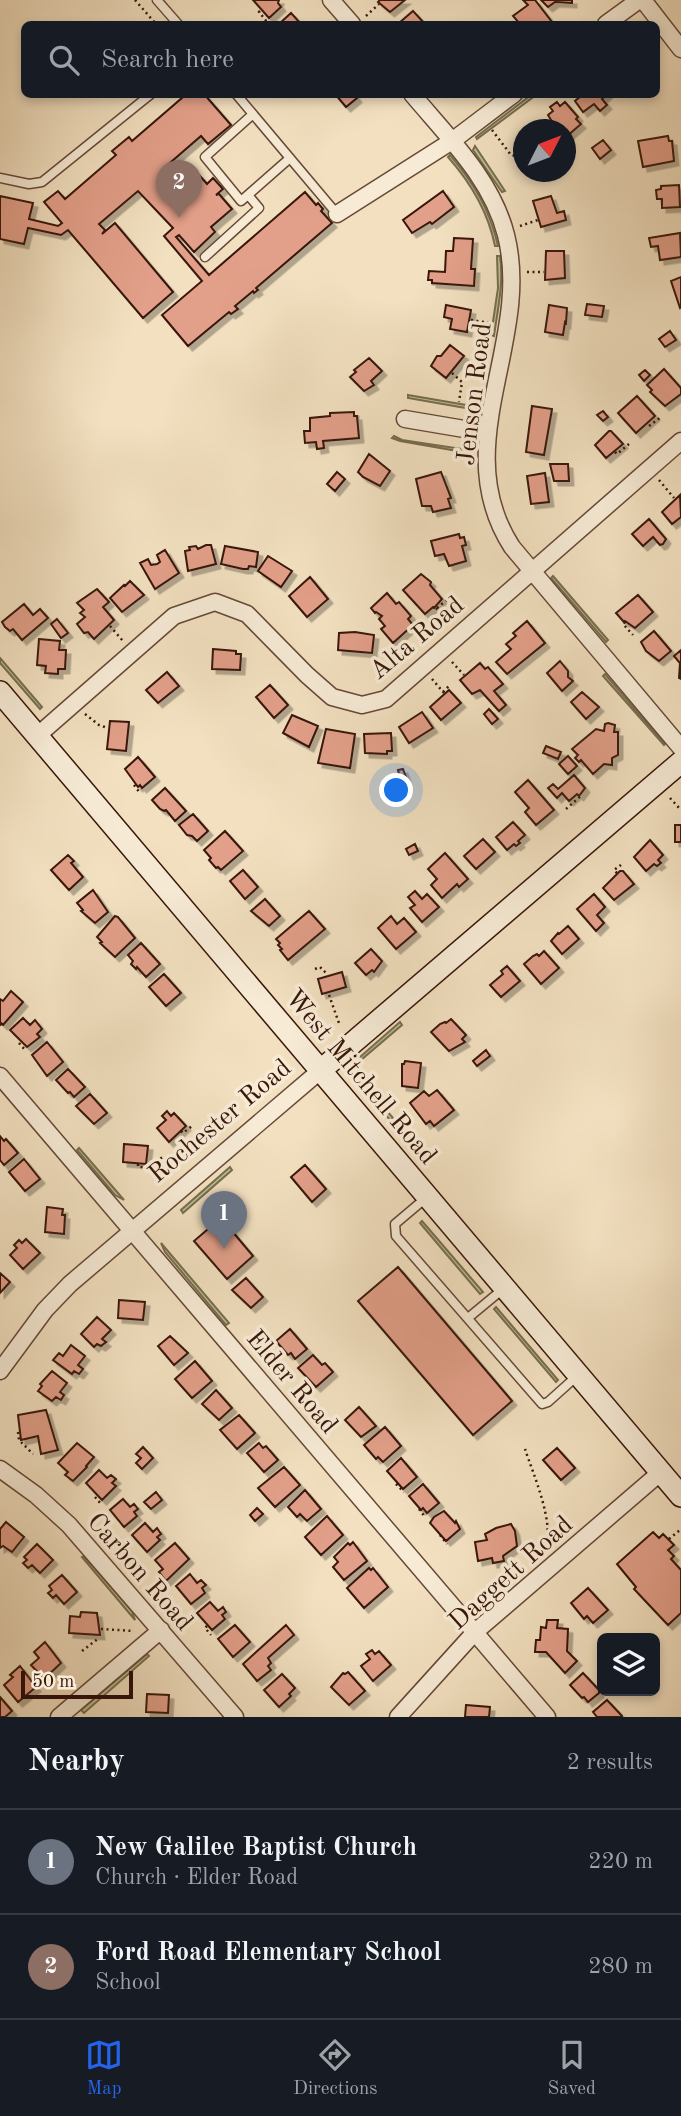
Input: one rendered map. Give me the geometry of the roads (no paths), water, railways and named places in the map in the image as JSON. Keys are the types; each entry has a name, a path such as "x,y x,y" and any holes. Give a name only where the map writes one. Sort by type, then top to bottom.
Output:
{"main road":[{"name":"West Mitchell Road","path":"0,692 681,1496"},
{"name":"Rochester Road","path":"321,1070 681,762"}],"street":[{"path":"331,0 359,20"},
{"path":"610,21 641,0 658,21"},
{"path":"660,23 681,49"},
{"name":"Jenson Road","path":"415,98 488,190 503,223 509,251 510,295 488,433 486,479 492,509 504,536 530,571 681,748"},
{"path":"337,214 452,141 509,98"},
{"path":"405,419 488,433"},
{"name":"Alta Road","path":"37,736 174,616 215,602 247,614 332,697 362,705 386,699 681,441"},
{"name":"Rochester Road","path":"0,1371 48,1306 132,1230 321,1070"},
{"name":"Elder Road","path":"0,1076 547,1717"},
{"name":"Carbon Road","path":"0,1469 36,1495 69,1525 235,1717"},
{"name":"Daggett Road","path":"398,1717 475,1632 661,1472"},
{"path":"59,1717 161,1630"}],"lane":[{"path":"157,0 175,21"},
{"path":"0,178 29,184 42,182 147,98"},
{"path":"239,98 337,214"},
{"path":"253,114 205,157 241,201 290,158"},
{"path":"205,257 259,208 247,195"},
{"path":"427,1197 395,1224 396,1236 542,1404 548,1402 577,1376"},
{"path":"468,1318 503,1289"}],"place":[{"name":"Ford Road Elementary School","path":"179,218"},
{"name":"New Galilee Baptist Church","path":"224,1249"}]}
